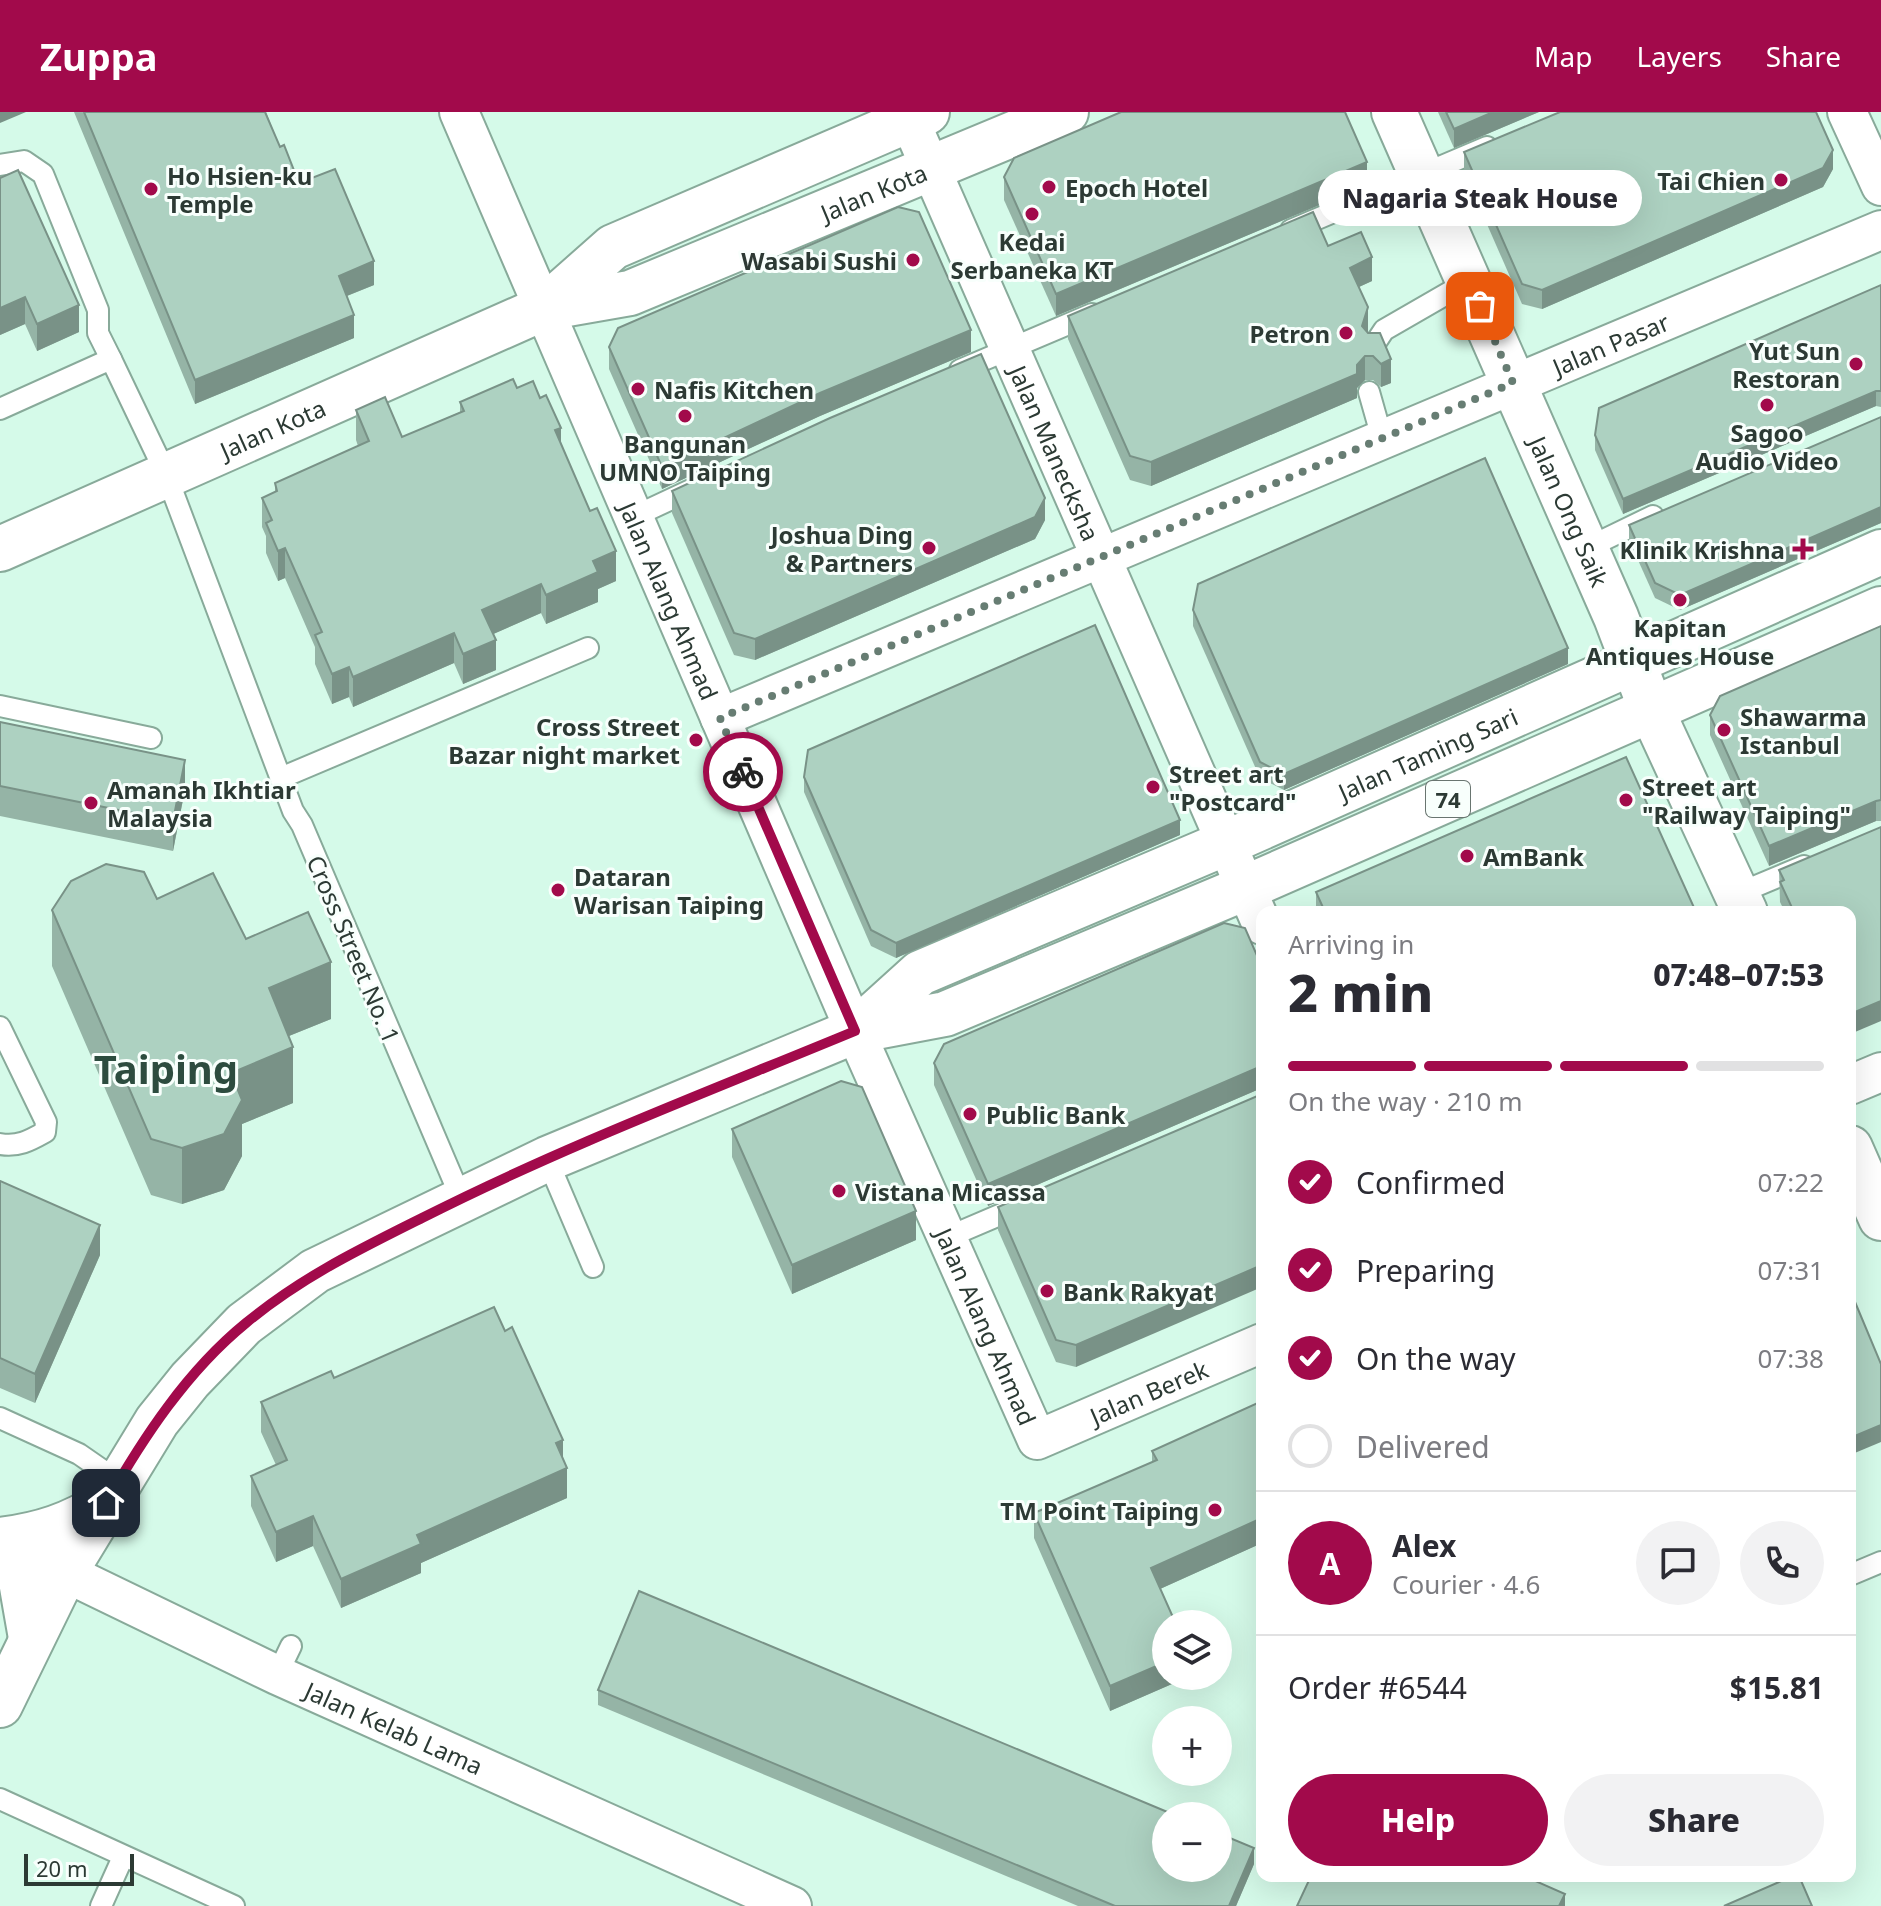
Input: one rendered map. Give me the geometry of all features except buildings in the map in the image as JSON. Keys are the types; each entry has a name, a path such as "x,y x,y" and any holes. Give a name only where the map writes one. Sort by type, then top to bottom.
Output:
{"main road":[{"name":"Jalan Kota","path":"0,549 544,308 630,293 1066,112"},
{"name":"Jalan Ong Saik","path":"1394,112 1585,549 1651,709 1741,903"},
{"name":"Jalan Kota","path":"544,308 613,247 914,115"},
{"name":"Jalan Taming Sari","path":"855,1031 920,973 1226,843 1632,659 1881,552"},
{"name":"Jalan Taming Sari","path":"1256,906 1651,709 1881,609"},
{"name":"Jalan Taming Sari","path":"0,1705 65,1572 112,1492 174,1400 244,1324 315,1271 547,1159 855,1031 945,1014 1254,907"},
{"path":"1856,1162 1881,1218"},
{"path":"31,1638 21,1581 0,1541 48,1533 73,1523 112,1492"}],"street":[{"name":"Jalan Alang Ahmad","path":"459,112 855,1031 1037,1440"},
{"path":"1847,112 1881,186"},
{"name":"Jalan Manecksha","path":"914,115 931,170 1254,907"},
{"name":"Jalan Pasar","path":"720,718 1881,230"},
{"path":"1856,1082 1881,1072"},
{"name":"Jalan Berek","path":"1037,1440 1256,1346"},
{"name":"Jalan Kelab Lama","path":"0,1541 65,1572 284,1660 792,1906"}],"lane":[{"path":"1266,240 1504,140"},
{"name":"Cross Street No. 1","path":"0,165 24,161 43,174 98,310 98,333 166,474 283,777 293,811 302,825 461,1198"},
{"path":"1374,345 1384,330 1469,281"},
{"path":"939,379 1110,307"},
{"path":"0,409 111,359"},
{"path":"1369,392 1382,438"},
{"path":"633,517 715,479"},
{"path":"1585,549 1665,511"},
{"path":"283,777 588,648"},
{"path":"0,706 151,738"},
{"path":"1741,903 1824,857"},
{"path":"0,1027 46,1122 45,1132 31,1140 14,1146 0,1144"},
{"path":"547,1159 593,1267"},
{"path":"948,1237 1048,1194"},
{"path":"0,1418 79,1454 112,1492"},
{"path":"1856,1572 1881,1562"},
{"path":"0,1799 234,1906"},
{"path":"101,1906 123,1857"}],"way so far":[{"path":"743,772 720,718 1513,383 1480,306"}],"place":[{"name":"Tai Chien","path":"1781,180"},
{"name":"Epoch Hotel","path":"1049,187"},
{"name":"Ho Hsien-ku Temple","path":"151,189"},
{"name":"Kedai Serbaneka KT","path":"1032,214"},
{"name":"Wasabi Sushi","path":"913,260"},
{"name":"Nagaria Steak House","path":"1480,306"},
{"name":"Petron","path":"1346,333"},
{"name":"Yut Sun Restoran","path":"1856,364"},
{"name":"Nafis Kitchen","path":"638,389"},
{"name":"Sagoo Audio Video","path":"1767,405"},
{"name":"Bangunan UMNO Taiping","path":"685,416"},
{"name":"Joshua Ding & Partners","path":"929,548"},
{"name":"Klinik Krishna","path":"1803,549"},
{"name":"Kapitan Antiques House","path":"1680,600"},
{"name":"Shawarma Istanbul","path":"1724,730"},
{"name":"Cross Street Bazar night market","path":"696,740"},
{"name":"Street art \"Postcard\"","path":"1153,787"},
{"name":"Street art \"Railway Taiping\"","path":"1626,800"},
{"name":"Amanah Ikhtiar Malaysia","path":"91,803"},
{"name":"AmBank","path":"1467,856"},
{"name":"Dataran Warisan Taiping","path":"558,890"},
{"name":"Public Bank","path":"970,1114"},
{"name":"Vistana Micassa","path":"839,1191"},
{"name":"Bank Rakyat","path":"1047,1291"},
{"name":"TM Point Taiping","path":"1215,1510"}],"district":[{"name":"Taiping","path":"166,1068"}],"route":[{"path":"106,1503 157,1421 190,1380 244,1324 315,1271 547,1159 855,1031 743,772"}]}
